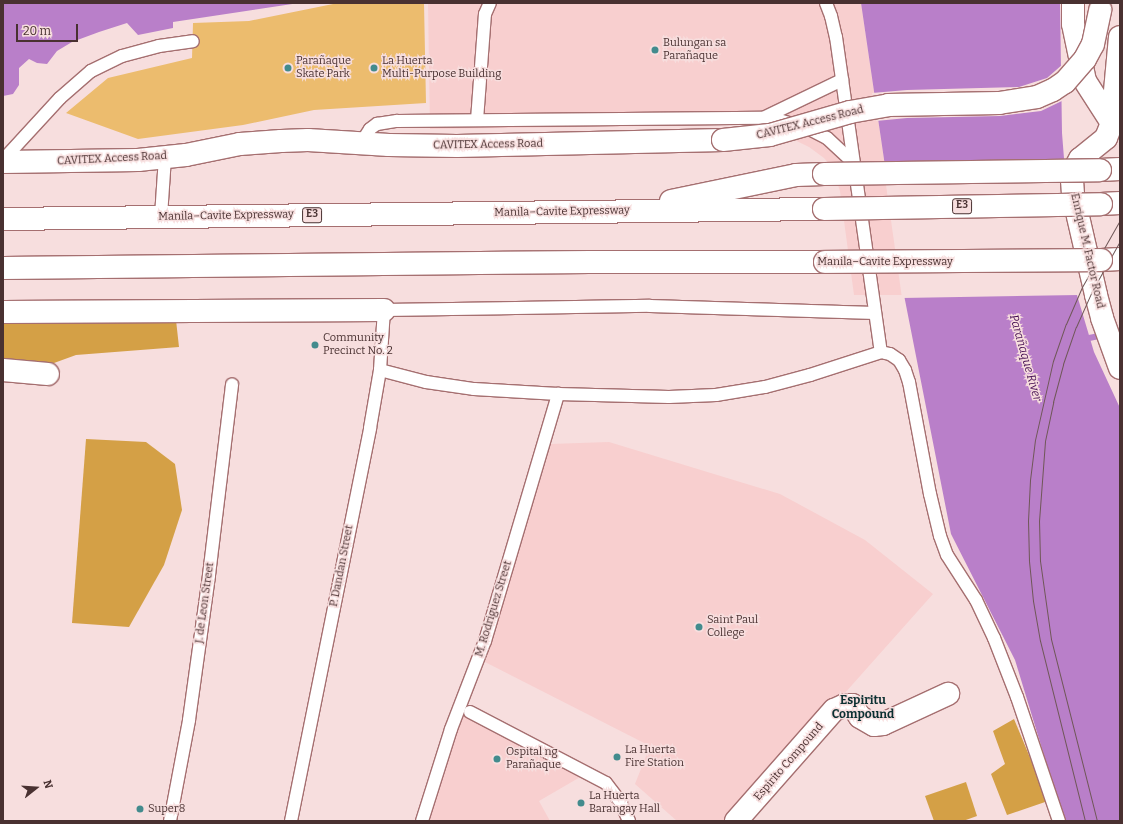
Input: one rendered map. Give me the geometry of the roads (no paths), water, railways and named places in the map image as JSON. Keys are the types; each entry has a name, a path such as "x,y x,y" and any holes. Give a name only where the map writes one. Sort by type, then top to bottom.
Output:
{"main road":[{"path":"1073,3 1073,24 1085,81 1116,122"},
{"name":"CAVITEX Access Road","path":"3,161 113,161 165,157 240,144 281,141 457,146 723,140 770,135 850,112 888,105 999,103 1037,97 1053,90 1065,82 1085,59 1093,44 1100,6"},
{"name":"Enrique M. Factor Road","path":"1120,37 1116,122 1106,138 1080,159 1073,172 1072,180 1073,195 1098,301 1120,368"},
{"path":"621,211 796,175 1110,169"},
{"name":"Manila–Cavite Expressway","path":"3,219 1110,204"},
{"name":"Manila–Cavite Expressway","path":"3,268 550,262 1114,260"},
{"path":"3,312 384,310"},
{"path":"3,370 48,374"},
{"name":"Espirito Compound","path":"736,821 834,710 845,705 852,705 860,717 874,725 883,724 948,694"}],"lane":[{"path":"477,120 485,14 490,3"},
{"path":"826,3 832,16 836,37 881,352"},
{"path":"3,161 60,98 91,71 122,56 159,46 193,41"},
{"path":"763,118 842,80"},
{"path":"364,144 365,137 370,129 377,124 387,122 763,118 779,120 811,130 827,138 854,162"},
{"path":"161,216 165,157"},
{"path":"384,310 650,306 875,313"},
{"name":"P. Dandan Street","path":"291,821 380,370 384,310"},
{"path":"380,370 426,382 452,386 558,394 669,397 716,395 765,387 810,375 881,352 890,354 899,360 905,370 940,536 948,555 976,600 994,638 1017,697 1059,821"},
{"name":"J. de Leon Street","path":"170,821 189,720 209,575 232,384"},
{"name":"M. Rodriguez Street","path":"422,821 451,729 485,641 558,394"},
{"path":"470,712 606,783 621,803 629,821"}],"water":[{"path":"3,3 299,3 173,22 173,28 138,35 127,23 72,42 57,51 47,64 37,63 29,59 19,68 19,85 13,94 3,96"},
{"name":"Parañaque River","path":"861,3 1060,3 1062,133 1074,285 1094,352 1120,408 1120,821 1064,821 1015,660 951,534 904,295"}],"waterway":[{"path":"1089,338 1120,332"}],"tram line":[{"path":"1085,821 1040,641 1033,601 1029,561 1028,521 1030,480 1035,440 1053,361 1066,324 1082,287 1120,220"},
{"path":"1097,821 1051,639 1040,561 1039,521 1045,441 1063,364 1076,327 1092,291 1120,241"}],"place":[{"name":"Bulungan sa Parañaque","path":"655,50"},
{"name":"Parañaque Skate Park","path":"288,68"},
{"name":"La Huerta Multi-Purpose Building","path":"374,68"},
{"name":"Community Precinct No. 2","path":"315,345"},
{"name":"Saint Paul College","path":"699,627"},
{"name":"La Huerta Fire Station","path":"617,757"},
{"name":"Ospital ng Parañaque","path":"497,759"},
{"name":"La Huerta Barangay Hall","path":"581,803"},
{"name":"Super8","path":"140,809"}],"district":[{"name":"Espiritu Compound","path":"863,708"}]}
